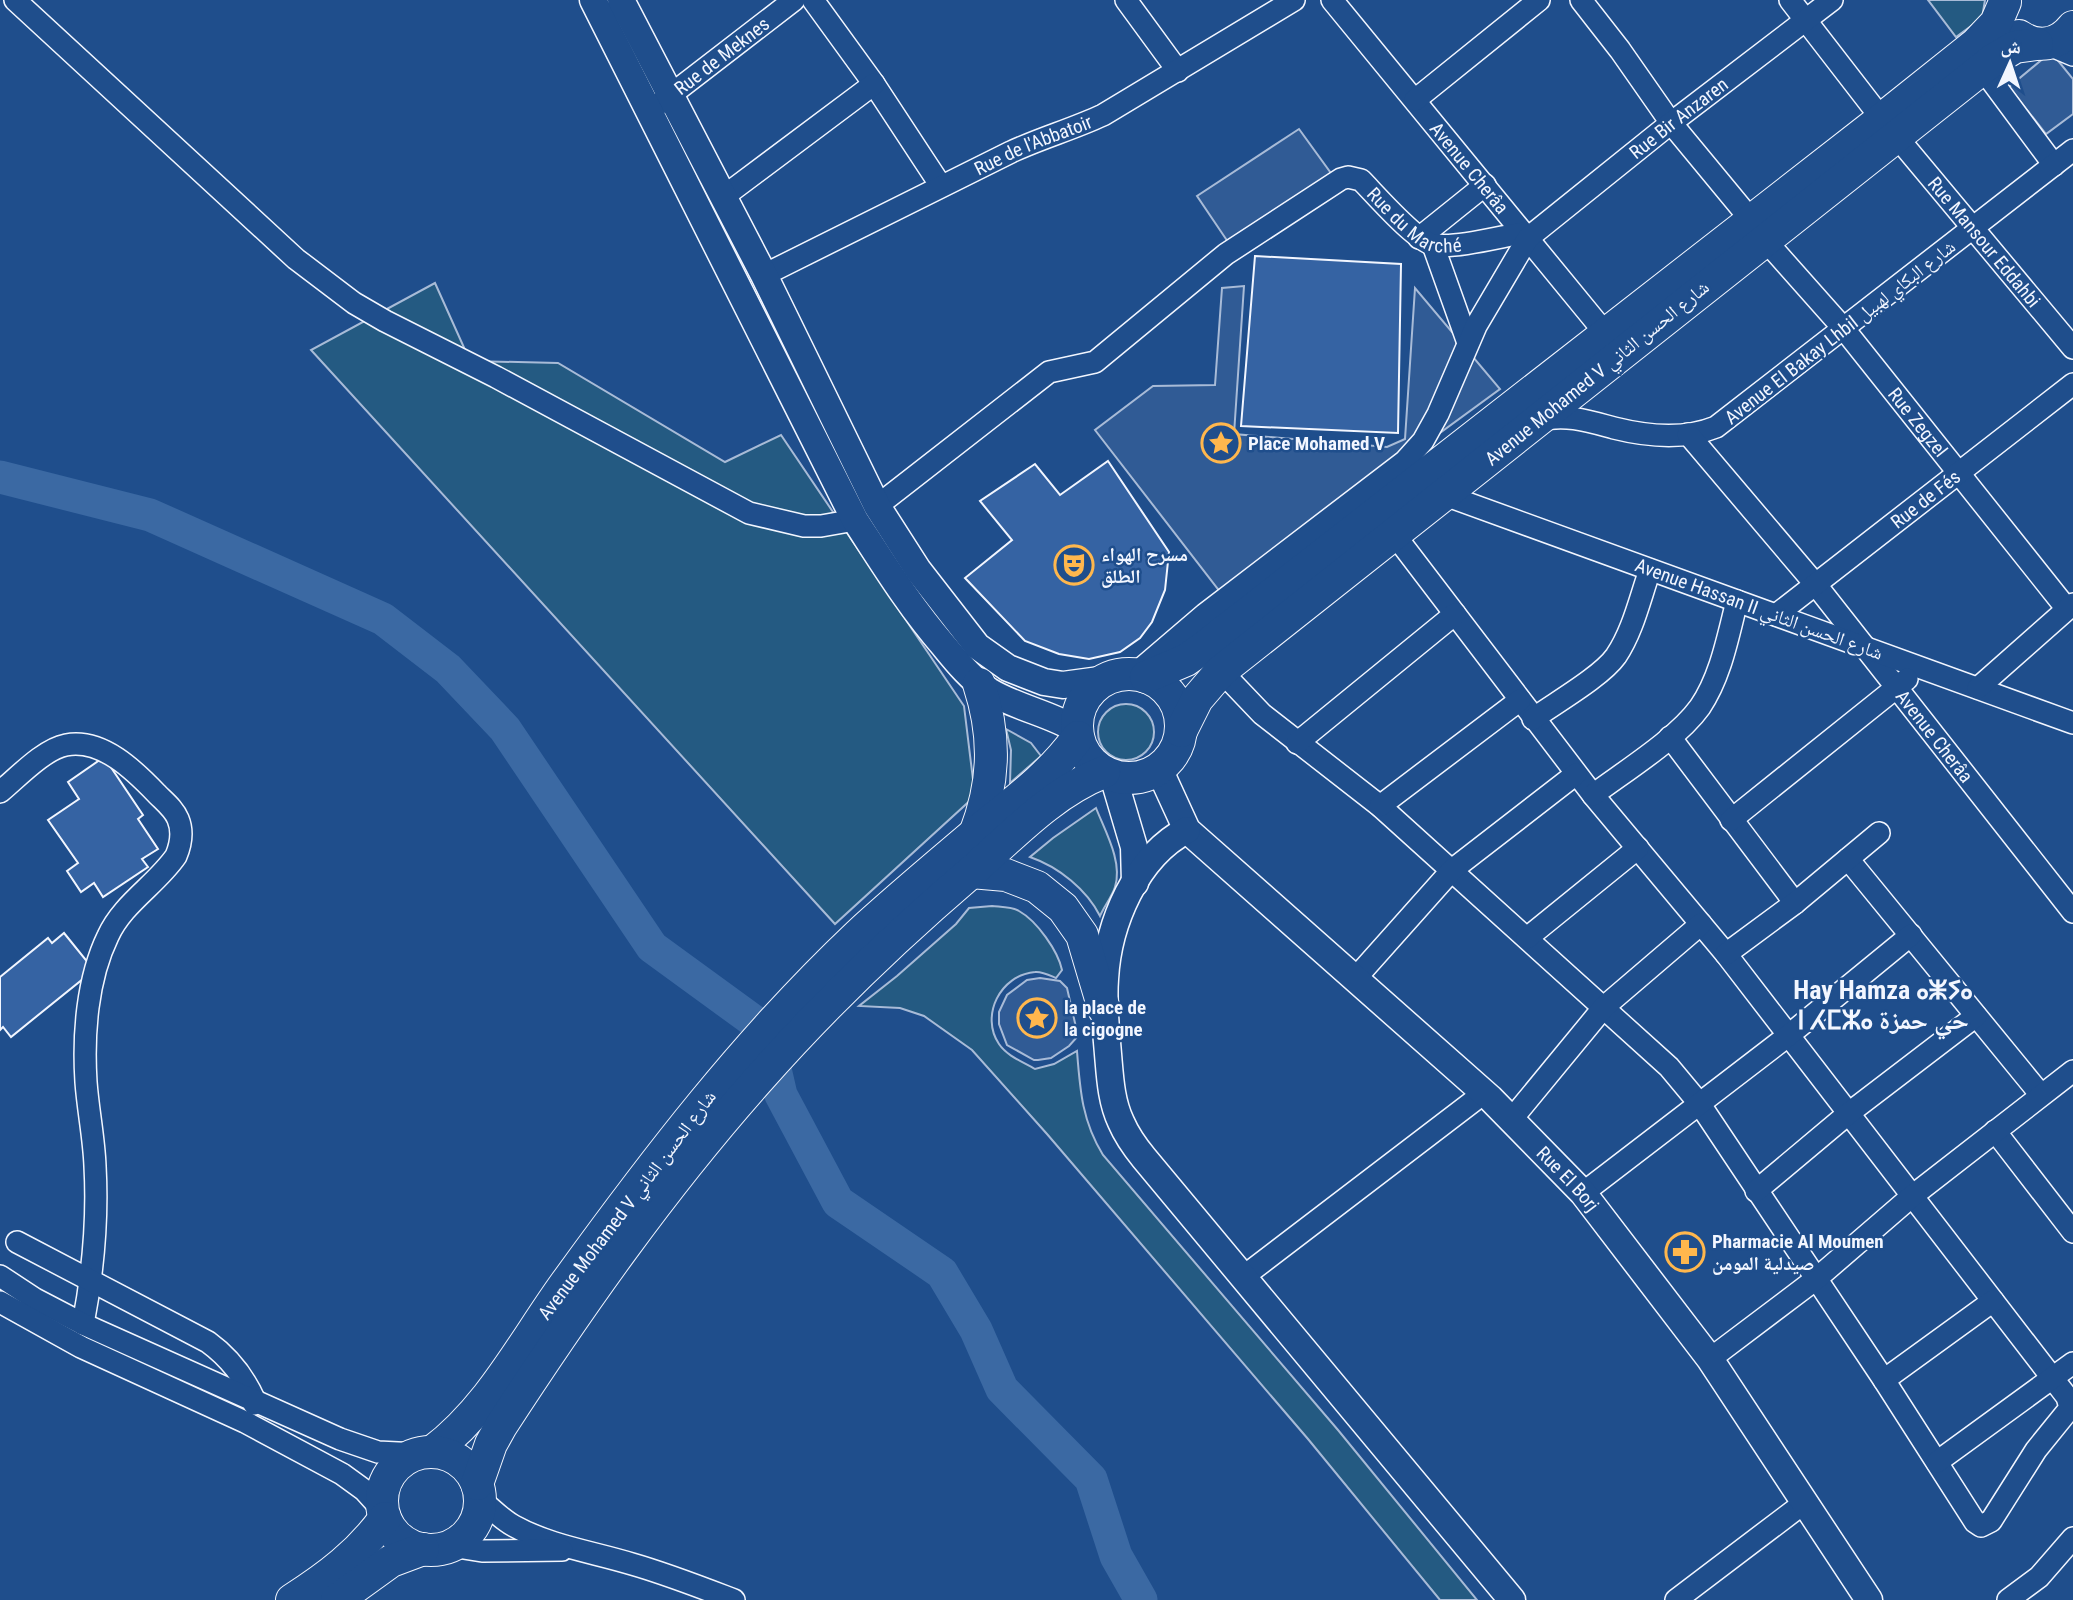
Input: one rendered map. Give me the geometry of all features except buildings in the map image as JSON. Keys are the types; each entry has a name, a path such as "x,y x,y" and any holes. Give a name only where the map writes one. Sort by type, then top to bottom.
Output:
{"highway":[{"name":"Avenue Mohamed V شارع الحسن الثاني","path":"2006,1 2009,24 2016,34 2052,48"},
{"name":"Avenue Mohamed V شارع الحسن الثاني","path":"1181,731 1197,699 1221,671 1538,420 1758,230 1889,127 1996,23 2006,1"},
{"name":"Avenue Mohamed V شارع الحسن الثاني","path":"1889,127 2015,47 2052,48 2073,27"},
{"name":"Avenue Mohamed V شارع الحسن الثاني","path":"1130,677 1186,660 1203,648 1606,334 1758,230"},
{"path":"1130,677 1159,683 1177,704 1181,731 1174,752 1159,769 1146,776 1131,778 1109,774 1087,757 1078,734 1078,717 1088,695 1130,677"},
{"path":"975,834 988,792 992,748 990,726 979,684"},
{"name":"Avenue Mohamed V شارع الحسن الثاني","path":"869,944 975,834 1047,774 1078,734"},
{"name":"Avenue Mohamed V شارع الحسن الثاني","path":"479,1492 491,1444 500,1426 574,1317 687,1121 734,1065 774,1020 869,944 971,872 1062,793 1109,774"},
{"path":"971,872 1006,875 1037,887 1063,908 1082,935 1104,1009"},
{"name":"Avenue Mohamed V شارع الحسن الثاني","path":"425,1453 457,1432 479,1409 632,1213"},
{"path":"337,1600 391,1561 437,1548 464,1538 473,1527 479,1513 479,1492 470,1472 460,1461 447,1455 425,1453 404,1460 390,1476 382,1496 384,1514 400,1539 437,1548"},
{"path":"292,1600 358,1551 384,1514"}],"main road":[{"path":"593,0 723,197 764,275 866,513 964,632 992,658 1008,668 1044,682 1073,684 1130,677"},
{"path":"621,0 660,103 914,610 956,661 979,684 1001,697 1052,716 1078,734"},
{"path":"1159,769 1187,830 1170,839 1155,853 1120,912 1110,944 1104,1009 1114,1102 1121,1122 1144,1158 1512,1600"},
{"path":"1109,774 1135,847 1135,883"},
{"name":"Rue El Borj","path":"1187,830 1484,1093 1583,1194 1710,1359 1868,1600"}],"street":[{"path":"15,0 296,259 354,303 749,513 804,526 830,525 866,513"},
{"name":"Rue de Meknes","path":"660,103 793,0"},
{"path":"813,0 874,84 941,186"},
{"path":"1126,0 1178,71"},
{"name":"Rue de l'Abbatoir","path":"764,275 1046,136 1103,115 1294,0"},
{"name":"Avenue Cherâa","path":"1332,0 1606,334"},
{"path":"1415,100 1539,0"},
{"name":"Rue Zegzel","path":"1581,0 1671,123 1758,230 1844,329 2070,606"},
{"name":"Rue Mansour Eddahbi","path":"1790,0 1889,127 2073,348"},
{"name":"Rue Bir Anzaren","path":"1525,236 1832,0"},
{"path":"1982,68 2054,165"},
{"path":"723,197 874,84"},
{"name":"Avenue El Bakay Lhbil شارع البكاي لهبيل","path":"1538,420 1567,416 1632,432 1688,434 1707,431 1724,423 2073,150"},
{"name":"Rue du Marché","path":"866,513 1049,372 1095,362 1226,254 1342,179 1355,177 1361,180 1426,241 1450,245 1525,236"},
{"path":"1468,344 1426,241 1485,185"},
{"path":"1130,677 1205,614 1405,461 1423,441 1438,414 1468,344 1525,236"},
{"name":"Rue de Fés","path":"1776,615 2073,384"},
{"name":"Avenue Cherâa","path":"1688,434 1816,584 2073,912"},
{"name":"Avenue Hassan II شارع الحسن الثاني","path":"1445,495 2073,723"},
{"path":"1221,671 1262,714 1380,806 1658,1055 1699,1103 1884,1380 1975,1522 1981,1526 1986,1525 2036,1450 2070,1408 2067,1396 1790,1035 1533,719 1394,534"},
{"path":"1533,719 1603,669 1615,657 1628,632 1650,570"},
{"path":"1593,795 1670,737 1699,708 1713,683 1737,601"},
{"path":"1978,688 2070,606"},
{"path":"1297,743 1455,614"},
{"path":"1731,820 1921,667"},
{"path":"1380,806 1520,700"},
{"path":"1670,737 1795,903"},
{"path":"0,792 50,751 67,745 86,745 103,751 130,768 174,811 181,827 180,846 176,856 124,910 112,928 102,951 93,987 85,1054 96,1197 90,1279 83,1324"},
{"path":"1354,980 1452,870 1576,774"},
{"path":"1726,954 1795,903 1879,833"},
{"path":"1527,937 1637,848"},
{"path":"1848,859 2041,1095"},
{"path":"1511,1120 1604,1007 1701,924"},
{"path":"1583,1194 1790,1035 1911,935"},
{"path":"1756,1191 1849,1114 1976,1016"},
{"path":"1710,1359 1816,1279 1912,1197 2073,1071"},
{"path":"1243,1277 1484,1093"},
{"path":"1995,1131 2070,1221"},
{"path":"17,1242 219,1350 238,1370 255,1401"},
{"path":"0,1276 35,1299 83,1324 358,1447 388,1453 425,1453"},
{"path":"1884,1380 1993,1301"},
{"path":"0,1302 129,1371 245,1422 342,1474 364,1490 384,1514"},
{"path":"1937,1462 2073,1363"},
{"path":"245,1422 255,1401"},
{"path":"479,1492 514,1527 575,1550"},
{"path":"1676,1600 1804,1503"},
{"path":"2008,1600 2039,1577 2073,1538"},
{"path":"437,1548 482,1551 575,1550 599,1554 661,1572 734,1600"}],"shaded area":[{"path":"1928,0 1985,0 1982,18 1956,37"},
{"path":"2051,52 2073,79 2073,114 2046,134 2009,87"},
{"path":"1299,129 1333,176 1228,242 1197,196"},
{"path":"435,283 470,361 558,363 725,462 781,435 964,706 975,796 835,924 311,350"},
{"name":"Place Mohamed V","path":"1244,286 1234,434 1387,447 1405,439 1415,288 1500,389 1221,593 1095,430 1153,386 1215,385 1222,288"},
{"path":"1120,704 1132,704 1142,708 1150,716 1154,732 1150,748 1142,756 1132,760 1120,760 1110,756 1102,748 1098,738 1098,726 1102,716 1110,708"},
{"path":"1006,729 1031,743 1041,756 1010,783 1011,750"},
{"path":"1096,808 1117,867 1115,887 1100,916 1088,897 1071,880 1030,857"},
{"path":"992,906 1016,910 1033,922 1051,946 1062,970 1056,978 1037,972 1023,975 1003,989 993,1010 992,1021 999,1044 1011,1055 1035,1069 1054,1064 1077,1051 1086,1117 1103,1155 1338,1430 1477,1600 1440,1600 1308,1439 972,1050 924,1016 900,1008 859,1006 956,924 969,908"},
{"name":"la place de la cigogne","path":"1040,978 1060,981 1067,988 1078,1036 1051,1058 1034,1060 1007,1045 999,1024 999,1012 1007,995 1027,980"}],"waterway":[{"path":"0,477 150,515 383,619 448,669 505,729 652,947 766,1030 781,1095 838,1202 942,1273 976,1330 1002,1389 1091,1479 1116,1556 1141,1600"}],"place":[{"name":"Place Mohamed V","path":"1221,443"},
{"name":"مسرح الهواء الطلق","path":"1074,565"},
{"name":"la place de la cigogne","path":"1037,1018"},
{"name":"Pharmacie Al Moumen صيدلية المومن","path":"1685,1252"}],"district":[{"name":"Hay Hamza ⴰⵥⵢⴰ ⵏ ⵃⵎⵣⴰ حي حمزة","path":"1883,1005"}]}
